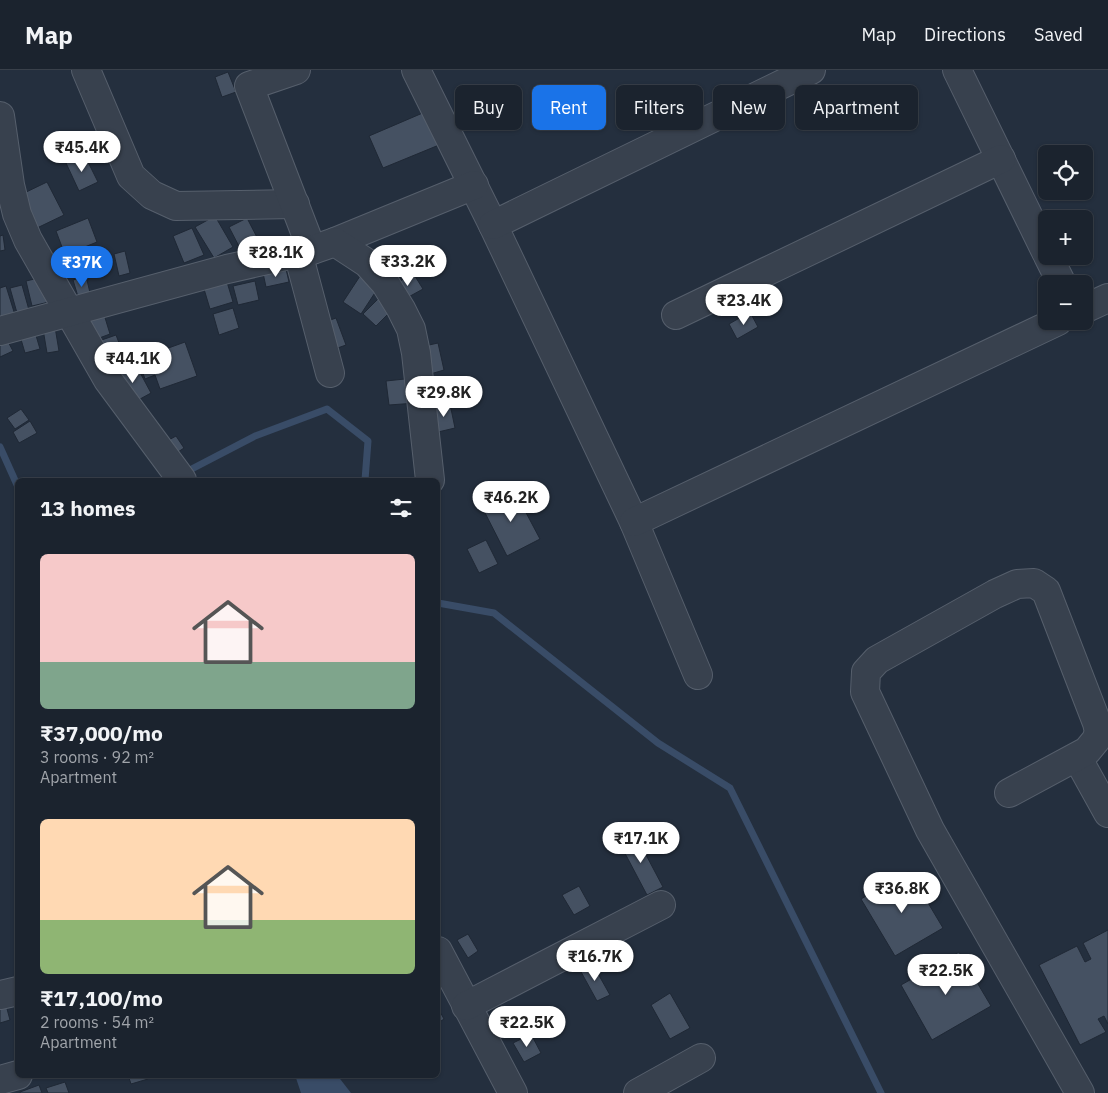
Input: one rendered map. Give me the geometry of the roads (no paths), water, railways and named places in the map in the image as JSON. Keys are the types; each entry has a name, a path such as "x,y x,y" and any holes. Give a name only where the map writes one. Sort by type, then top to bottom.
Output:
{"street":[{"path":"86,70 131,176 152,196 176,206 295,204"},
{"path":"296,70 245,78 295,204 315,248 330,372"},
{"path":"416,70 493,225 634,522 698,675"},
{"path":"493,225 811,70"},
{"path":"958,70 1038,235"},
{"path":"0,116 10,185 17,214 28,240 108,380 176,472"},
{"path":"676,315 1001,158"},
{"path":"0,332 227,269 315,248 474,186"},
{"path":"315,248 367,263 386,284 401,309 411,330 416,353 430,478"},
{"path":"1093,305 1108,298"},
{"path":"634,522 1039,330"},
{"path":"1009,793 1087,751 1096,740 1099,732 1046,591 1034,583 1017,584 995,594 878,660 866,672 865,692 930,830 1080,1093"},
{"path":"1077,757 1108,813"},
{"path":"466,1006 661,905"},
{"path":"440,955 513,1093"},
{"path":"0,995 15,992"},
{"path":"638,1093 701,1058"},
{"path":"0,1080 15,1076"}],"water":[{"path":"296,1078 339,1078 351,1093 301,1093"}],"waterway":[{"path":"184,473 255,436 327,409 368,441 365,478"},
{"path":"0,447 15,480"},
{"path":"440,603 494,613 658,743 730,788 881,1093"}]}
